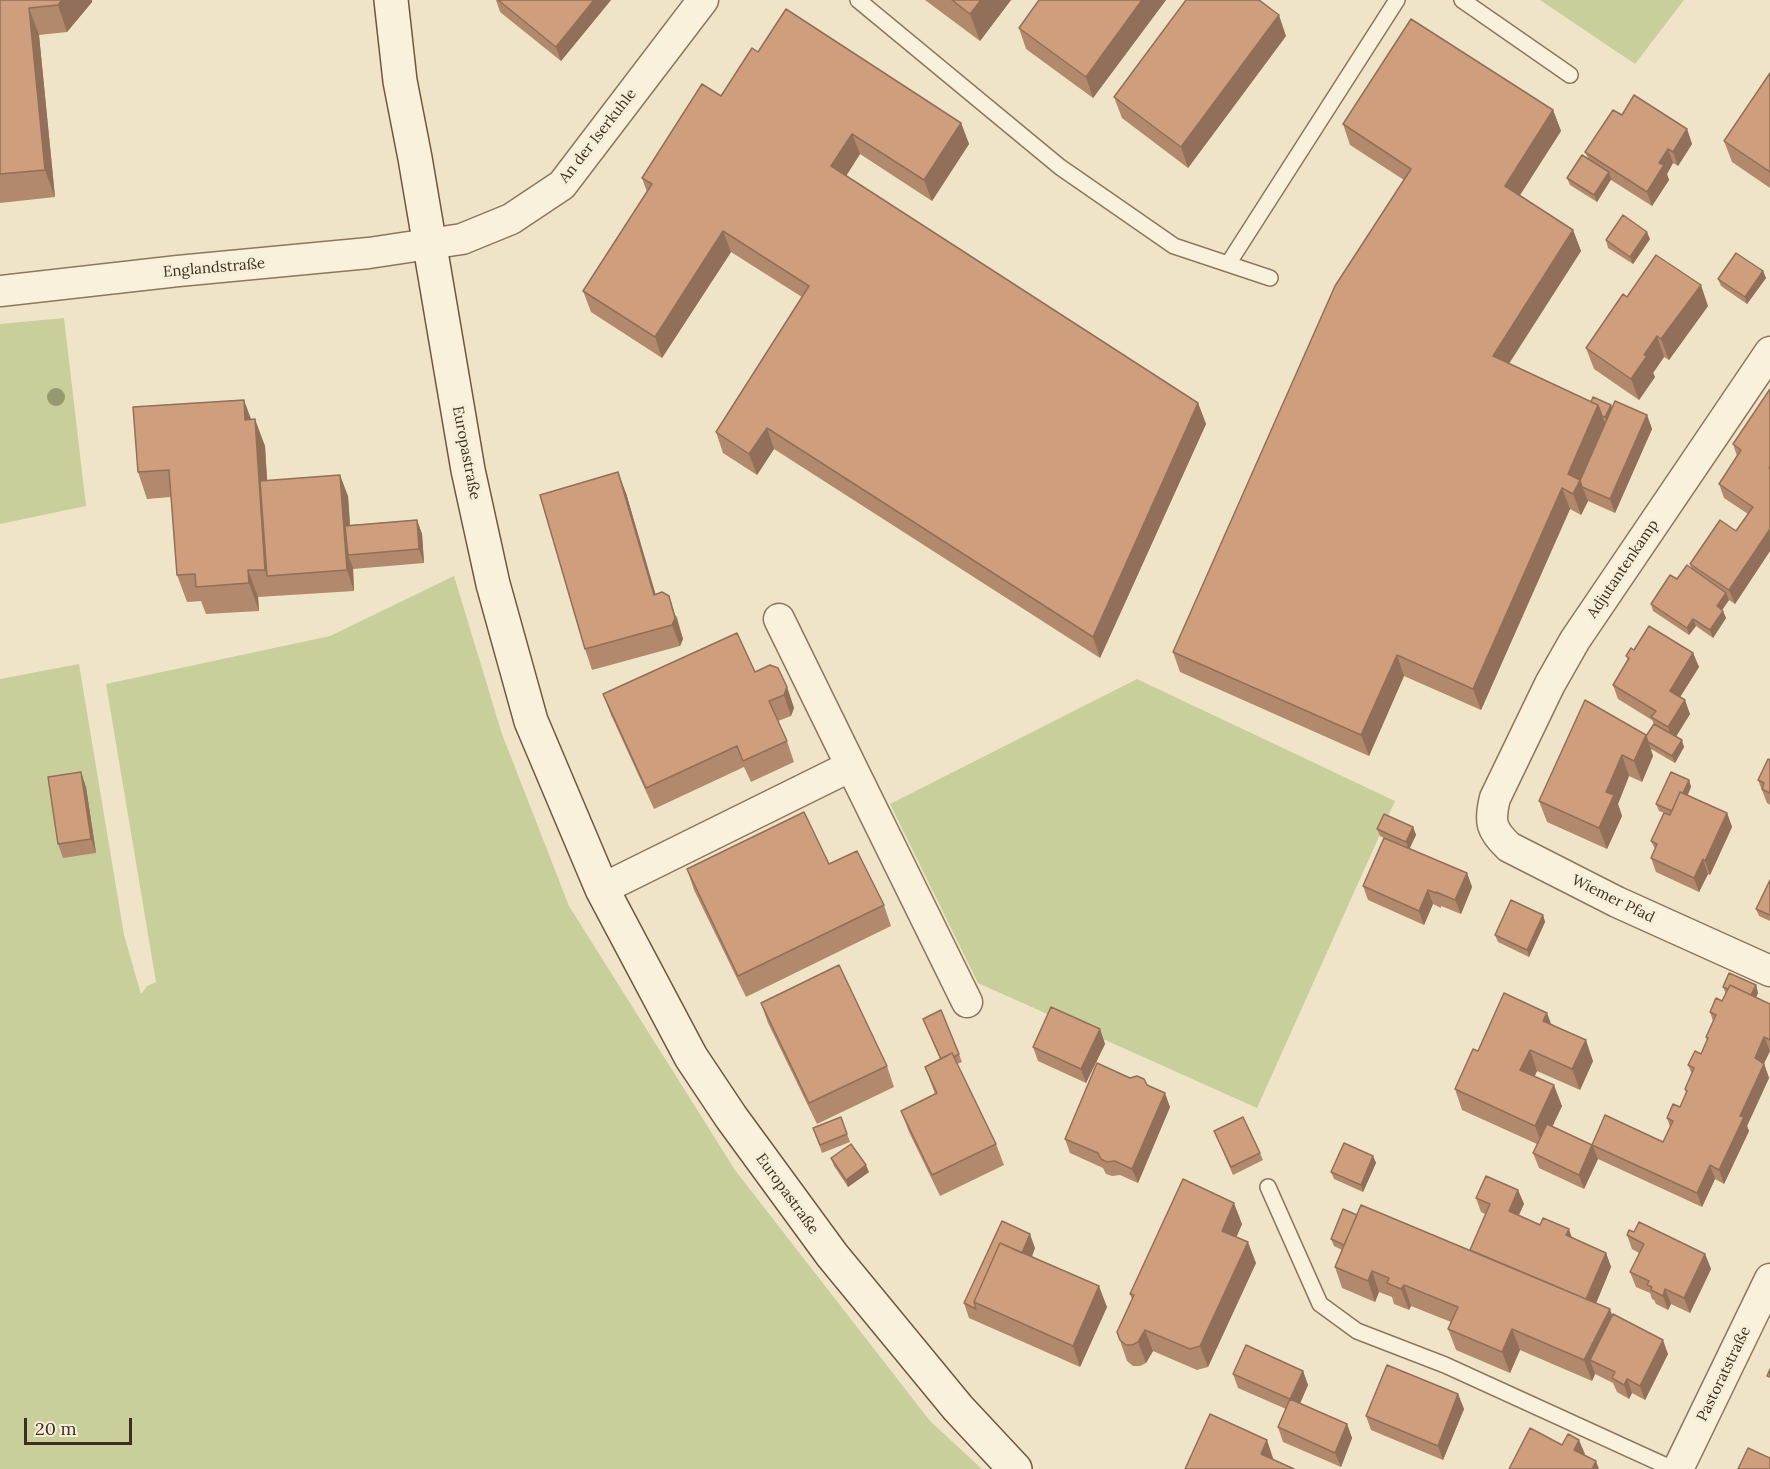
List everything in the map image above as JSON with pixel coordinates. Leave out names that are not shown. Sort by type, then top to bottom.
[{"type":"street","name":"Europastraße","points":[[391,0],[400,81],[468,470],[493,584],[531,722],[602,889],[691,1057],[731,1117],[832,1255],[958,1408],[1015,1469]]},
{"type":"street","name":"An der Iserkuhle","points":[[429,244],[462,239],[511,219],[562,185],[703,0]]},
{"type":"street","name":"Englandstraße","points":[[0,291],[369,253],[429,244]]},
{"type":"street","name":"Adjutantenkamp","points":[[1495,798],[1550,684],[1575,640],[1770,352]]},
{"type":"street","points":[[779,619],[967,1002]]},
{"type":"street","points":[[602,889],[851,766]]},
{"type":"street","name":"Wiemer Pfad","points":[[1495,798],[1491,824],[1497,836],[1509,848],[1617,902],[1770,971]]},
{"type":"street","name":"Pastoratstraße","points":[[1678,1469],[1770,1279]]},
{"type":"lane","points":[[858,0],[1060,167],[1173,246],[1270,278]]},
{"type":"lane","points":[[1228,264],[1397,0]]},
{"type":"lane","points":[[1462,0],[1570,75]]},
{"type":"lane","points":[[1268,1187],[1320,1304],[1357,1331],[1445,1365],[1673,1469]]},
{"type":"green space","points":[[1540,0],[1684,0],[1635,64]]},
{"type":"green space","points":[[64,318],[86,506],[0,524],[0,324]]},
{"type":"green space","points":[[454,576],[502,734],[569,906],[735,1170],[930,1421],[982,1469],[0,1469],[0,679],[79,664],[124,935],[141,994],[147,986],[156,982],[106,684],[330,636]]},
{"type":"green space","points":[[1137,679],[1395,801],[1257,1108],[978,983],[890,804]]},
{"type":"building","points":[[0,0],[62,0],[58,5],[29,8],[45,170],[0,174]]},
{"type":"building","points":[[498,0],[594,0],[556,47]]},
{"type":"building","points":[[952,0],[981,0],[970,14]]},
{"type":"building","points":[[1039,0],[1142,0],[1086,77],[1019,28]]},
{"type":"building","points":[[1186,0],[1259,0],[1279,15],[1181,147],[1114,97]]},
{"type":"building","points":[[786,9],[961,123],[924,180],[852,134],[831,166],[1198,403],[1093,637],[767,428],[749,454],[716,432],[809,286],[723,231],[655,337],[583,291],[652,184],[642,178],[702,84],[721,96],[752,48],[758,52]]},
{"type":"building","points":[[1411,19],[1553,110],[1505,186],[1573,230],[1493,356],[1598,405],[1568,474],[1580,480],[1573,494],[1562,488],[1473,689],[1397,655],[1361,735],[1173,652],[1335,286],[1411,169],[1343,124]]},
{"type":"building","points":[[1770,73],[1770,172],[1724,141]]},
{"type":"building","points":[[1634,95],[1687,129],[1673,152],[1668,149],[1659,163],[1664,165],[1647,192],[1585,152],[1613,110],[1622,115]]},
{"type":"building","points":[[1582,155],[1609,172],[1594,195],[1567,178]]},
{"type":"building","points":[[1623,215],[1647,232],[1630,257],[1606,240]]},
{"type":"building","points":[[1736,253],[1763,271],[1745,297],[1718,279]]},
{"type":"building","points":[[1656,255],[1701,285],[1661,339],[1657,336],[1631,379],[1586,348],[1623,294],[1627,297]]},
{"type":"building","points":[[1770,389],[1770,529],[1729,590],[1690,564],[1720,520],[1736,531],[1753,507],[1719,484],[1741,450],[1733,444]]},
{"type":"building","points":[[1593,397],[1611,405],[1605,417],[1602,416],[1598,405],[1591,402]]},
{"type":"building","points":[[244,400],[245,420],[255,419],[265,570],[248,570],[249,583],[196,587],[195,574],[177,575],[169,470],[138,472],[133,407]]},
{"type":"building","points":[[1615,401],[1647,415],[1610,499],[1582,487],[1580,480]]},
{"type":"building","points":[[618,472],[654,595],[662,592],[669,596],[675,618],[672,625],[585,649],[540,495]]},
{"type":"building","points":[[340,475],[347,570],[267,576],[260,481]]},
{"type":"building","points":[[417,520],[419,549],[348,555],[345,526]]},
{"type":"building","points":[[1687,565],[1726,593],[1717,606],[1723,611],[1710,630],[1693,619],[1687,628],[1651,604],[1670,575],[1677,579]]},
{"type":"building","points":[[1649,626],[1693,653],[1670,691],[1685,700],[1668,727],[1651,717],[1656,711],[1613,685],[1629,658],[1626,656],[1631,648],[1634,650]]},
{"type":"building","points":[[737,633],[755,672],[770,665],[778,668],[787,687],[784,695],[769,701],[787,741],[743,761],[737,746],[646,788],[603,694]]},
{"type":"building","points":[[1585,700],[1646,735],[1634,761],[1622,755],[1606,792],[1614,795],[1599,828],[1539,801]]},
{"type":"building","points":[[1654,724],[1682,740],[1672,756],[1648,742],[1646,736]]},
{"type":"building","points":[[1768,759],[1770,760],[1770,793],[1762,789],[1764,783],[1758,780]]},
{"type":"building","points":[[81,772],[91,839],[58,844],[48,777]]},
{"type":"building","points":[[1671,772],[1689,780],[1683,793],[1680,792],[1672,811],[1656,804]]},
{"type":"building","points":[[1680,792],[1727,813],[1705,861],[1703,859],[1694,878],[1651,858],[1657,844],[1651,841],[1664,813],[1670,815]]},
{"type":"building","points":[[804,812],[829,864],[857,851],[884,905],[738,976],[687,869]]},
{"type":"building","points":[[1384,814],[1413,827],[1406,842],[1377,829]]},
{"type":"building","points":[[1384,838],[1467,873],[1455,900],[1428,890],[1419,911],[1363,886]]},
{"type":"building","points":[[1770,880],[1770,915],[1756,909]]},
{"type":"building","points":[[1511,900],[1543,915],[1527,950],[1495,935]]},
{"type":"building","points":[[839,965],[887,1066],[809,1103],[761,1003]]},
{"type":"building","points":[[1729,973],[1756,985],[1751,995],[1730,985],[1728,989],[1723,987]]},
{"type":"building","points":[[1730,985],[1770,1004],[1770,1040],[1764,1037],[1755,1058],[1764,1064],[1740,1116],[1744,1117],[1719,1170],[1710,1165],[1697,1193],[1592,1145],[1605,1115],[1663,1142],[1673,1121],[1667,1118],[1673,1104],[1680,1107],[1687,1091],[1685,1089],[1694,1068],[1688,1065],[1695,1051],[1701,1054],[1708,1038],[1706,1037],[1716,1015],[1710,1012],[1716,998],[1722,1001]]},
{"type":"building","points":[[1504,993],[1547,1013],[1543,1021],[1586,1040],[1572,1069],[1530,1050],[1520,1070],[1554,1085],[1535,1126],[1455,1089],[1473,1049],[1478,1051]]},
{"type":"building","points":[[1051,1007],[1100,1029],[1081,1069],[1033,1047]]},
{"type":"building","points":[[941,1010],[959,1054],[954,1057],[952,1053],[941,1059],[923,1019]]},
{"type":"building","points":[[952,1053],[996,1144],[932,1175],[901,1111],[937,1093],[925,1067]]},
{"type":"building","points":[[1097,1063],[1130,1078],[1137,1076],[1144,1079],[1147,1085],[1165,1093],[1132,1169],[1115,1161],[1107,1162],[1101,1159],[1098,1153],[1065,1139]]},
{"type":"building","points":[[841,1117],[847,1134],[820,1145],[813,1128]]},
{"type":"building","points":[[1243,1117],[1260,1153],[1231,1167],[1214,1131]]},
{"type":"building","points":[[1547,1124],[1592,1145],[1579,1175],[1533,1153]]},
{"type":"building","points":[[1344,1143],[1373,1156],[1361,1185],[1331,1172]]},
{"type":"building","points":[[851,1144],[866,1165],[846,1180],[831,1158]]},
{"type":"building","points":[[1486,1176],[1518,1190],[1509,1211],[1540,1225],[1543,1218],[1569,1229],[1566,1235],[1606,1253],[1586,1299],[1470,1250],[1490,1204],[1476,1198]]},
{"type":"building","points":[[1183,1179],[1234,1203],[1222,1231],[1248,1242],[1200,1346],[1190,1349],[1145,1330],[1138,1342],[1126,1345],[1120,1340],[1117,1332],[1134,1295],[1130,1294]]},
{"type":"building","points":[[1361,1205],[1610,1309],[1584,1360],[1512,1329],[1502,1352],[1448,1329],[1458,1307],[1404,1285],[1401,1289],[1387,1283],[1389,1278],[1372,1271],[1368,1281],[1335,1267]]},
{"type":"building","points":[[1343,1209],[1357,1215],[1344,1245],[1331,1239]]},
{"type":"building","points":[[1002,1221],[1030,1234],[1022,1253],[1000,1243],[974,1302],[976,1309],[964,1303]]},
{"type":"building","points":[[1639,1222],[1705,1254],[1684,1298],[1665,1289],[1663,1296],[1651,1290],[1652,1287],[1647,1285],[1649,1281],[1630,1272],[1644,1244],[1627,1235],[1629,1230],[1634,1232]]},
{"type":"building","points":[[1000,1243],[1099,1286],[1073,1346],[974,1302]]},
{"type":"building","points":[[1613,1314],[1663,1340],[1640,1386],[1627,1379],[1624,1385],[1612,1378],[1615,1372],[1590,1360]]},
{"type":"building","points":[[1246,1345],[1303,1371],[1290,1399],[1233,1374]]},
{"type":"building","points":[[1387,1365],[1458,1394],[1438,1446],[1366,1416]]},
{"type":"building","points":[[1290,1399],[1347,1424],[1335,1453],[1278,1427]]},
{"type":"building","points":[[1210,1414],[1267,1440],[1261,1454],[1294,1469],[1185,1469]]},
{"type":"building","points":[[1530,1428],[1562,1445],[1568,1434],[1579,1440],[1574,1450],[1596,1461],[1592,1469],[1509,1469]]},
{"type":"building","points":[[1748,1448],[1770,1458],[1770,1469],[1738,1469]]}]
